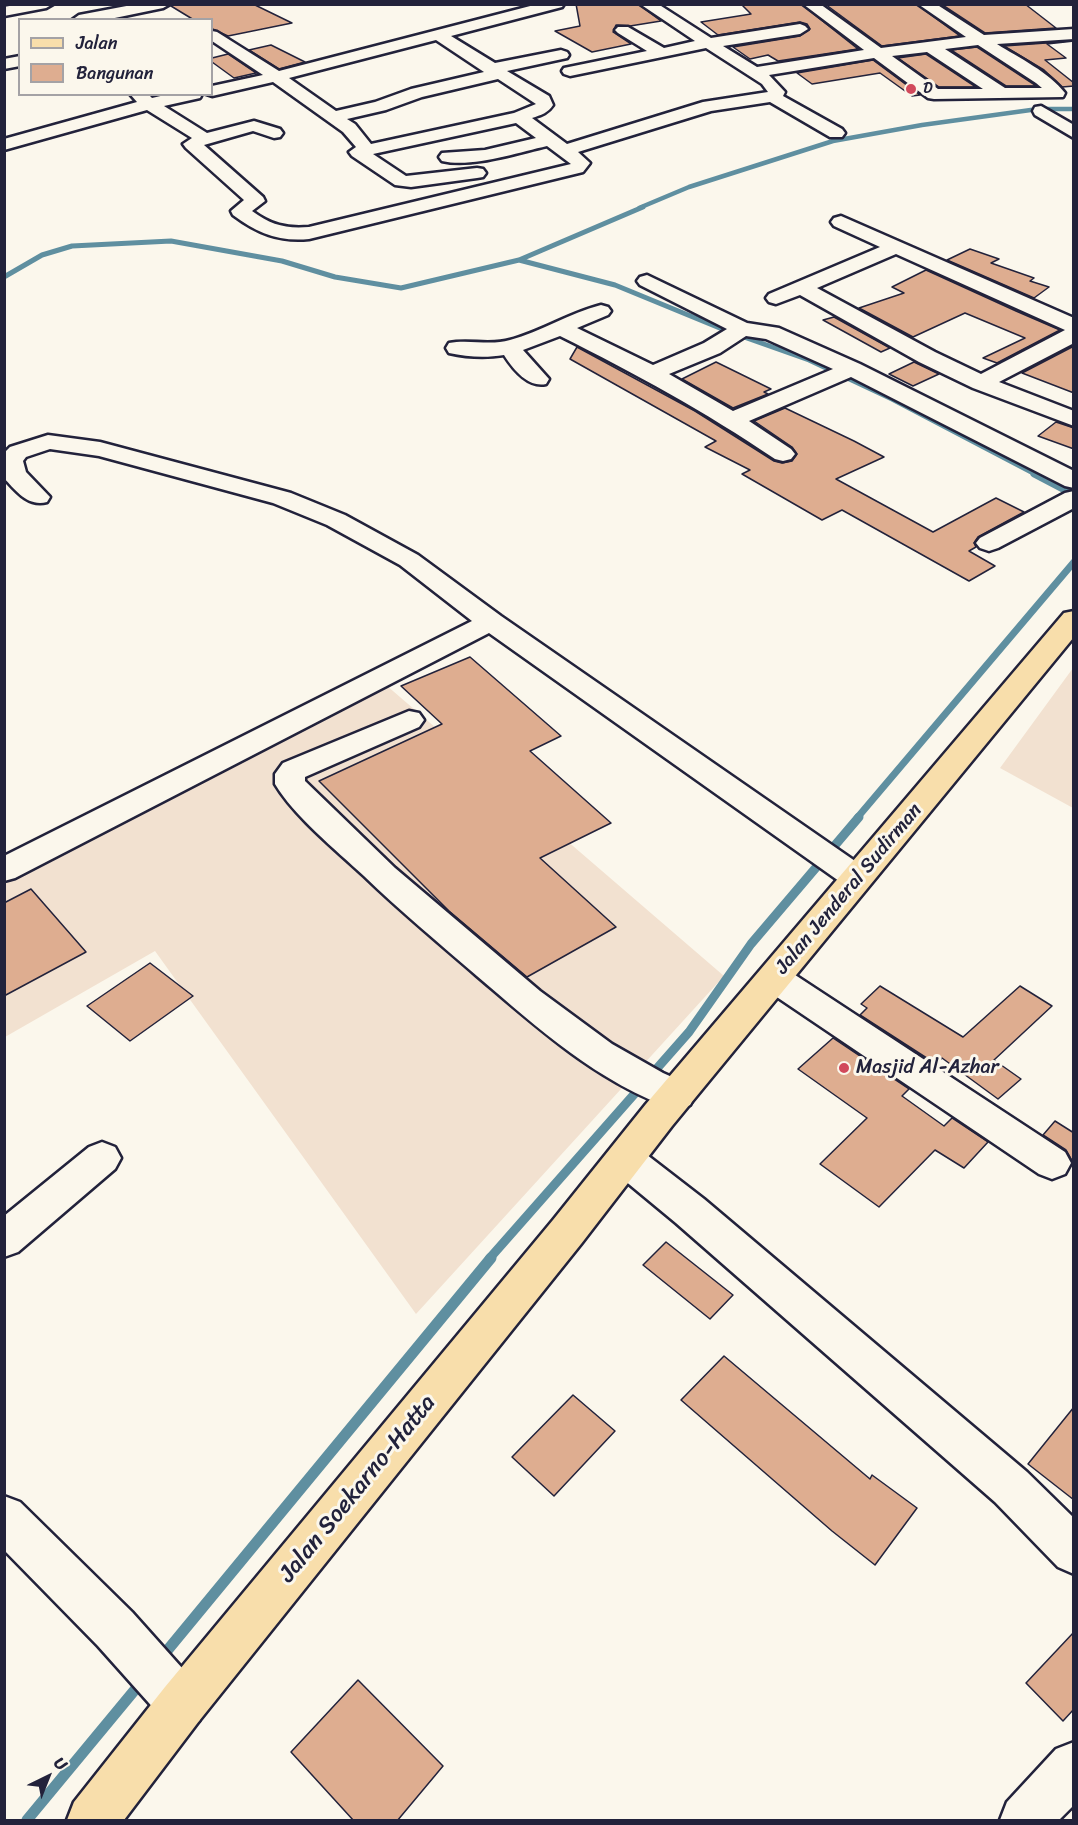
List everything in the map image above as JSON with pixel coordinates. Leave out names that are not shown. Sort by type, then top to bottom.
[{"type":"main road","name":"Jalan Jenderal Sudirman","points":[[625,1158],[666,1090],[774,978],[853,875],[1074,619]]},
{"type":"main road","name":"Jalan Soekarno-Hatta","points":[[92,1821],[175,1696],[625,1158]]},
{"type":"street","points":[[4,12],[46,4]]},
{"type":"street","points":[[85,18],[114,8],[163,4]]},
{"type":"street","points":[[213,91],[275,77],[557,4]]},
{"type":"street","points":[[647,4],[776,87],[777,92],[774,96]]},
{"type":"street","points":[[810,4],[934,94],[1065,93]]},
{"type":"street","points":[[925,4],[1065,93]]},
{"type":"street","points":[[158,5],[176,15]]},
{"type":"street","points":[[952,21],[975,19]]},
{"type":"street","points":[[570,71],[800,29]]},
{"type":"street","points":[[624,30],[662,53]]},
{"type":"street","points":[[754,72],[929,46],[1074,34]]},
{"type":"street","points":[[356,153],[519,117],[541,109],[545,105],[543,100],[438,35]]},
{"type":"street","points":[[213,36],[349,128],[356,153],[402,182],[487,172],[560,146]]},
{"type":"street","points":[[1043,36],[1066,51]]},
{"type":"street","points":[[929,46],[1001,93]]},
{"type":"street","points":[[334,117],[380,106],[494,71],[561,55]]},
{"type":"street","points":[[4,129],[11,143],[144,99],[174,96]]},
{"type":"street","points":[[400,143],[425,157],[466,154],[474,156],[560,146],[616,133],[709,106],[774,96],[836,133]]},
{"type":"street","points":[[144,99],[205,139]]},
{"type":"street","points":[[1041,111],[1074,133]]},
{"type":"street","points":[[274,133],[254,126],[192,144],[256,201],[240,211],[271,231],[283,235],[309,233],[577,168],[581,163],[519,117]]},
{"type":"street","points":[[841,222],[1074,326]]},
{"type":"street","points":[[776,298],[896,247]]},
{"type":"street","points":[[647,281],[735,334]]},
{"type":"street","points":[[801,287],[927,357],[981,383],[1074,418]]},
{"type":"street","points":[[457,348],[481,351],[511,349],[602,310]]},
{"type":"street","points":[[560,328],[652,373],[732,420],[783,454]]},
{"type":"street","points":[[652,373],[735,334],[771,333],[841,373],[1070,494]]},
{"type":"street","points":[[981,383],[1074,334]]},
{"type":"street","points":[[511,349],[538,379]]},
{"type":"street","points":[[896,368],[927,357]]},
{"type":"street","points":[[732,420],[841,373]]},
{"type":"street","points":[[38,497],[15,474],[11,461],[18,452],[48,442],[100,450],[282,498],[336,520],[409,560],[491,622],[853,875]]},
{"type":"street","points":[[989,543],[1070,494]]},
{"type":"street","points":[[4,870],[491,622]]},
{"type":"street","points":[[409,720],[294,770],[290,774],[290,784],[326,823],[444,929],[549,1017],[610,1060],[666,1090]]},
{"type":"street","points":[[774,978],[1052,1162]]},
{"type":"street","points":[[4,1240],[102,1158]]},
{"type":"street","points":[[625,1158],[1011,1487],[1074,1551]]},
{"type":"street","points":[[4,1518],[115,1629],[175,1696]]},
{"type":"street","points":[[1025,1821],[1074,1767]]},
{"type":"shaded area","points":[[1073,668],[1073,808],[1000,768]]},
{"type":"shaded area","points":[[386,685],[724,976],[416,1314],[155,951],[5,1037],[5,879]]},
{"type":"building","points":[[172,4],[253,4],[292,23],[228,36],[213,29],[213,18],[191,18],[171,6]]},
{"type":"building","points":[[576,4],[638,4],[661,21],[630,26],[616,25],[613,32],[631,44],[592,52],[555,31],[580,26]]},
{"type":"building","points":[[741,4],[801,4],[858,49],[778,61],[768,55],[750,59],[733,47],[800,36],[810,29],[807,24],[800,22],[718,35],[701,22],[751,14]]},
{"type":"building","points":[[825,4],[916,4],[960,36],[882,46]]},
{"type":"building","points":[[941,4],[1025,4],[1056,28],[985,33]]},
{"type":"building","points":[[1074,41],[1047,44],[1066,58],[1045,60],[1074,83],[1074,86],[1062,87],[1044,70],[1004,46]]},
{"type":"building","points":[[271,45],[305,62],[279,69],[249,50]]},
{"type":"building","points":[[977,47],[1036,86],[1006,86],[951,50]]},
{"type":"building","points":[[228,54],[256,73],[234,78],[213,63],[213,58]]},
{"type":"building","points":[[926,54],[976,87],[939,87],[898,58]]},
{"type":"building","points":[[873,60],[920,95],[912,96],[880,73],[812,84],[797,73]]},
{"type":"building","points":[[970,249],[999,259],[991,263],[1034,278],[1030,281],[1049,287],[1034,298],[947,260]]},
{"type":"building","points":[[926,270],[1060,330],[997,363],[983,358],[1025,338],[965,313],[913,337],[859,308],[904,293],[892,287]]},
{"type":"building","points":[[834,317],[890,348],[881,352],[823,320]]},
{"type":"building","points":[[1074,346],[1074,393],[1022,373]]},
{"type":"building","points":[[577,347],[695,411],[774,461],[782,463],[792,461],[797,454],[792,447],[754,421],[785,408],[854,441],[884,457],[836,479],[933,532],[996,498],[1024,512],[978,537],[974,543],[976,547],[969,551],[995,566],[969,581],[842,510],[822,520],[742,474],[750,470],[705,447],[716,441],[570,359]]},
{"type":"building","points":[[716,362],[771,389],[764,392],[768,394],[733,408],[682,379]]},
{"type":"building","points":[[914,362],[939,374],[913,386],[889,374]]},
{"type":"building","points":[[1056,422],[1074,428],[1074,449],[1038,436]]},
{"type":"building","points":[[470,657],[561,736],[530,751],[611,823],[540,858],[616,927],[527,977],[449,911],[319,781],[442,724],[401,686]]},
{"type":"building","points":[[31,889],[86,952],[4,996],[4,903]]},
{"type":"building","points":[[150,963],[193,996],[130,1041],[87,1006]]},
{"type":"building","points":[[880,986],[963,1037],[1020,986],[1052,1006],[994,1060],[1021,1079],[998,1099],[942,1058],[936,1064],[860,1015],[867,1008],[861,1004]]},
{"type":"building","points":[[833,1038],[909,1089],[902,1096],[944,1126],[952,1118],[988,1142],[964,1168],[935,1150],[879,1207],[820,1164],[867,1118],[798,1069]]},
{"type":"building","points":[[1055,1121],[1074,1133],[1074,1164],[1066,1150],[1043,1135]]},
{"type":"building","points":[[666,1242],[733,1295],[710,1319],[643,1265]]},
{"type":"building","points":[[724,1356],[870,1479],[872,1475],[917,1508],[875,1565],[832,1531],[681,1400]]},
{"type":"building","points":[[573,1395],[615,1431],[554,1496],[512,1457]]},
{"type":"building","points":[[1074,1407],[1074,1500],[1028,1464]]},
{"type":"building","points":[[1074,1632],[1074,1709],[1063,1721],[1026,1683]]},
{"type":"building","points":[[358,1680],[443,1766],[397,1821],[354,1821],[291,1752]]},
{"type":"waterway","points":[[639,208],[689,187],[833,141],[922,125],[1038,109],[1074,109]]},
{"type":"waterway","points":[[519,260],[643,207]]},
{"type":"waterway","points":[[4,277],[42,255],[72,246],[171,241],[282,261],[335,277],[401,288],[519,260]]},
{"type":"waterway","points":[[519,260],[615,285],[727,331],[809,360],[892,399],[1037,475]]},
{"type":"waterway","points":[[1034,474],[1074,495]]},
{"type":"waterway","points":[[857,818],[1074,562]]},
{"type":"waterway","points":[[489,1259],[689,1032],[751,944],[859,817]]},
{"type":"waterway","points":[[161,1658],[491,1258]]},
{"type":"waterway","points":[[27,1820],[143,1680]]},
{"type":"place","name":"D","points":[[911,89]]},
{"type":"place","name":"Masjid Al-Azhar","points":[[844,1068]]}]
